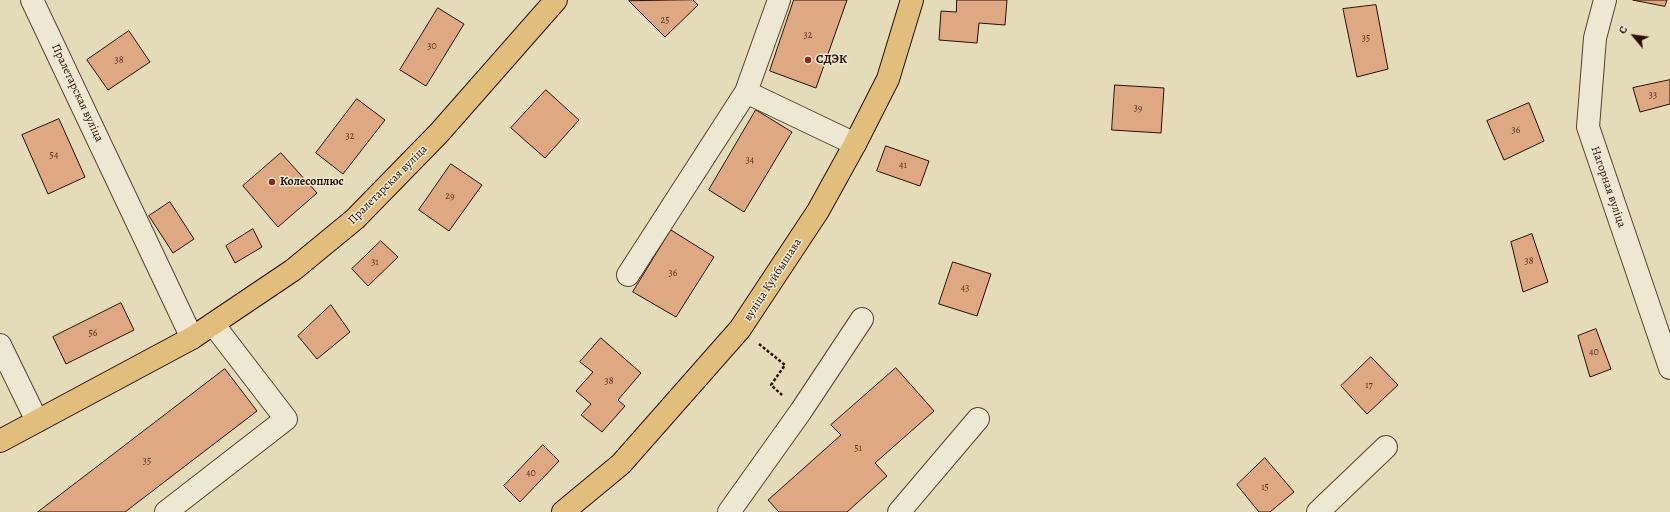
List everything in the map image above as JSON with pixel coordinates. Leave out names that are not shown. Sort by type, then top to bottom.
[{"type":"main road","name":"Пралетарская вуліца","points":[[0,441],[192,338],[293,270],[355,219],[439,133],[556,0]]},
{"type":"main road","name":"вуліца Куйбышава","points":[[563,512],[621,464],[740,329],[818,211],[855,144],[888,78],[912,0]]},
{"type":"street","name":"Пралетарская вуліца","points":[[32,0],[192,338]]},
{"type":"street","points":[[628,275],[746,92],[779,0]]},
{"type":"street","name":"Нагорная вуліца","points":[[1605,0],[1595,38],[1588,127],[1670,368]]},
{"type":"street","points":[[746,92],[855,144]]},
{"type":"street","points":[[729,512],[801,411],[862,319]]},
{"type":"street","points":[[166,512],[286,419],[213,324]]},
{"type":"street","points":[[0,345],[38,421]]},
{"type":"street","points":[[898,512],[978,419]]},
{"type":"street","points":[[1318,512],[1386,447]]},
{"type":"path","points":[[740,329],[785,365],[771,386],[801,411]]},
{"type":"building","points":[[693,0],[698,5],[665,37],[629,1]]},
{"type":"building","points":[[794,0],[847,0],[816,88],[770,71]]},
{"type":"building","points":[[957,0],[1007,0],[1005,25],[979,23],[977,43],[939,40],[941,11],[956,12]]},
{"type":"building","points":[[1633,0],[1667,0],[1665,6]]},
{"type":"building","points":[[1376,5],[1388,69],[1357,77],[1343,9]]},
{"type":"building","points":[[438,8],[464,24],[426,86],[400,70]]},
{"type":"building","points":[[129,31],[150,62],[108,90],[87,60]]},
{"type":"building","points":[[1670,80],[1670,104],[1640,112],[1633,88]]},
{"type":"building","points":[[1115,85],[1164,88],[1161,133],[1112,130]]},
{"type":"building","points":[[546,90],[579,120],[545,158],[511,128]]},
{"type":"building","points":[[357,99],[385,120],[343,174],[316,153]]},
{"type":"building","points":[[1529,103],[1544,141],[1504,160],[1487,121]]},
{"type":"building","points":[[756,110],[792,132],[744,212],[709,190]]},
{"type":"building","points":[[59,119],[85,177],[48,194],[22,135]]},
{"type":"building","points":[[886,146],[929,161],[920,186],[877,171]]},
{"type":"building","points":[[281,153],[317,193],[278,227],[243,186]]},
{"type":"building","points":[[451,164],[482,185],[449,231],[419,210]]},
{"type":"building","points":[[170,202],[194,239],[173,253],[149,216]]},
{"type":"building","points":[[253,229],[262,247],[235,263],[226,246]]},
{"type":"building","points":[[671,230],[714,257],[676,317],[633,292]]},
{"type":"building","points":[[1532,234],[1548,282],[1523,292],[1511,242]]},
{"type":"building","points":[[381,241],[398,257],[368,286],[352,269]]},
{"type":"building","points":[[953,262],[991,274],[977,316],[939,304]]},
{"type":"building","points":[[121,303],[134,330],[66,364],[53,337]]},
{"type":"building","points":[[331,305],[350,332],[317,359],[298,336]]},
{"type":"building","points":[[1596,329],[1611,369],[1590,377],[1578,336]]},
{"type":"building","points":[[601,338],[641,373],[618,400],[625,406],[602,432],[581,415],[591,404],[576,391],[593,372],[580,362]]},
{"type":"building","points":[[1371,357],[1398,385],[1367,414],[1341,386]]},
{"type":"building","points":[[896,368],[934,411],[875,463],[887,476],[847,512],[779,512],[768,500],[841,435],[831,425]]},
{"type":"building","points":[[225,369],[257,411],[125,512],[38,512]]},
{"type":"building","points":[[543,445],[559,461],[520,502],[504,486]]},
{"type":"building","points":[[1265,458],[1294,492],[1270,512],[1259,512],[1237,485]]},
{"type":"place","name":"СДЭК","points":[[808,60]]},
{"type":"place","name":"Колесоплюс","points":[[272,182]]}]
